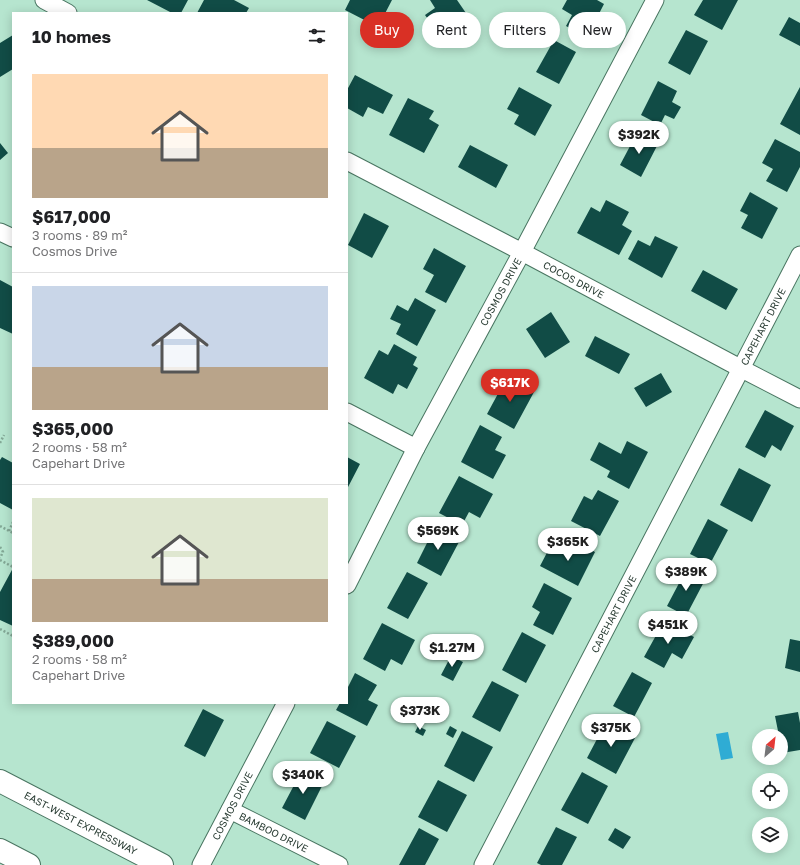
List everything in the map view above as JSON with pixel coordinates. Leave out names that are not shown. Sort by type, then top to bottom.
[{"type":"highway","name":"EAST-WEST EXPRESSWAY","points":[[0,782],[162,865]]},
{"type":"highway","points":[[0,850],[29,865]]},
{"type":"street","points":[[44,0],[66,12]]},
{"type":"street","name":"COSMOS DRIVE","points":[[348,583],[416,448],[522,252],[655,0]]},
{"type":"street","name":"COCOS DRIVE","points":[[348,162],[800,399]]},
{"type":"street","points":[[0,232],[12,238]]},
{"type":"street","name":"CAPEHART DRIVE","points":[[482,865],[800,255]]},
{"type":"street","points":[[348,413],[416,448]]},
{"type":"street","name":"COSMOS DRIVE","points":[[201,865],[285,704]]},
{"type":"street","name":"BAMBOO DRIVE","points":[[230,810],[339,865]]},
{"type":"path","points":[[0,443],[4,435]]},
{"type":"path","points":[[9,531],[12,524]]},
{"type":"path","points":[[0,526],[12,532]]},
{"type":"path","points":[[0,547],[3,552],[0,559],[12,566]]},
{"type":"path","points":[[0,629],[12,635]]},
{"type":"water","points":[[728,732],[733,758],[721,760],[716,734]]},
{"type":"building","points":[[147,0],[188,0],[182,12],[170,12]]},
{"type":"building","points":[[204,0],[234,0],[249,8],[247,12],[198,12]]},
{"type":"building","points":[[350,0],[392,0],[386,12],[360,12],[360,18],[345,10]]},
{"type":"building","points":[[430,0],[457,0],[465,12],[429,12],[435,8]]},
{"type":"building","points":[[567,0],[597,0],[604,4],[600,12],[568,13],[562,9]]},
{"type":"building","points":[[703,0],[738,0],[722,30],[694,15]]},
{"type":"building","points":[[789,17],[800,23],[800,46],[779,35]]},
{"type":"building","points":[[686,30],[708,41],[690,75],[668,63]]},
{"type":"building","points":[[12,36],[12,70],[0,77],[0,43]]},
{"type":"building","points":[[560,43],[576,52],[559,84],[536,72],[550,48],[560,48]]},
{"type":"building","points":[[355,75],[393,95],[383,114],[368,107],[363,117],[348,109],[348,88]]},
{"type":"building","points":[[658,81],[677,91],[672,102],[681,107],[674,119],[665,115],[660,125],[641,115]]},
{"type":"building","points":[[519,87],[552,105],[535,136],[514,124],[519,115],[507,109]]},
{"type":"building","points":[[800,87],[800,135],[780,124]]},
{"type":"building","points":[[408,98],[434,111],[429,119],[439,125],[424,153],[389,135]]},
{"type":"building","points":[[637,133],[658,144],[641,177],[620,165]]},
{"type":"building","points":[[775,139],[800,152],[800,167],[787,192],[766,181],[773,169],[762,163]]},
{"type":"building","points":[[0,143],[8,153],[0,160]]},
{"type":"building","points":[[470,145],[508,165],[496,188],[458,167]]},
{"type":"building","points":[[750,192],[778,208],[762,239],[741,228],[748,215],[740,211]]},
{"type":"building","points":[[606,200],[629,212],[622,225],[632,231],[619,255],[577,233],[591,207],[600,212]]},
{"type":"building","points":[[364,213],[389,226],[372,258],[348,245]]},
{"type":"building","points":[[655,236],[678,247],[662,278],[628,259],[638,240],[650,246]]},
{"type":"building","points":[[434,248],[466,266],[446,303],[425,292],[434,275],[423,269]]},
{"type":"building","points":[[703,270],[738,289],[726,310],[691,291]]},
{"type":"building","points":[[0,280],[12,286],[12,334],[0,328]]},
{"type":"building","points":[[415,298],[436,310],[417,346],[396,334],[401,324],[390,319],[397,305],[408,311]]},
{"type":"building","points":[[551,312],[570,342],[545,358],[526,329]]},
{"type":"building","points":[[595,336],[630,354],[619,374],[585,356]]},
{"type":"building","points":[[394,344],[417,357],[413,365],[418,368],[407,389],[398,384],[393,394],[364,378],[379,350],[388,355]]},
{"type":"building","points":[[661,373],[672,392],[646,407],[634,388]]},
{"type":"building","points":[[507,377],[534,392],[514,429],[487,414]]},
{"type":"building","points":[[765,410],[794,426],[781,451],[772,445],[765,458],[745,447]]},
{"type":"building","points":[[480,425],[502,437],[495,450],[506,455],[493,479],[461,462]]},
{"type":"building","points":[[627,441],[648,452],[629,489],[607,477],[610,471],[590,460],[599,442],[621,454]]},
{"type":"building","points":[[2,457],[12,462],[12,509],[0,503],[0,460]]},
{"type":"building","points":[[348,458],[360,464],[348,487]]},
{"type":"building","points":[[739,468],[771,485],[752,522],[720,505]]},
{"type":"building","points":[[459,476],[493,494],[480,518],[469,512],[462,525],[439,513]]},
{"type":"building","points":[[598,490],[619,501],[600,536],[571,521],[584,496],[592,500]]},
{"type":"building","points":[[708,519],[728,530],[710,564],[690,554]]},
{"type":"building","points":[[435,527],[460,540],[441,576],[417,563]]},
{"type":"building","points":[[574,541],[595,552],[578,586],[540,566],[552,543],[569,552]]},
{"type":"building","points":[[687,568],[706,578],[686,616],[667,606]]},
{"type":"building","points":[[12,570],[12,626],[0,620],[0,592]]},
{"type":"building","points":[[407,572],[428,583],[408,619],[387,608]]},
{"type":"building","points":[[544,583],[572,598],[553,635],[533,625],[540,612],[532,607]]},
{"type":"building","points":[[664,621],[694,637],[682,659],[672,653],[664,668],[644,657]]},
{"type":"building","points":[[382,623],[415,640],[402,665],[391,659],[385,671],[363,659]]},
{"type":"building","points":[[522,632],[546,645],[526,683],[502,670]]},
{"type":"building","points":[[790,639],[800,641],[800,672],[785,668]]},
{"type":"building","points":[[451,656],[463,662],[453,681],[441,675]]},
{"type":"building","points":[[632,672],[652,683],[634,717],[613,706]]},
{"type":"building","points":[[355,673],[377,685],[368,700],[378,705],[367,726],[336,710],[339,704],[348,704],[348,687]]},
{"type":"building","points":[[492,681],[519,695],[500,732],[472,717]]},
{"type":"building","points":[[203,709],[224,720],[205,757],[184,746]]},
{"type":"building","points":[[798,712],[800,723],[800,750],[788,752],[788,729],[778,729],[775,716]]},
{"type":"building","points":[[327,721],[356,736],[339,768],[310,753]]},
{"type":"building","points":[[606,722],[635,738],[616,774],[587,758]]},
{"type":"building","points":[[418,726],[426,730],[423,736],[415,732]]},
{"type":"building","points":[[450,726],[457,730],[453,738],[446,734]]},
{"type":"building","points":[[462,731],[493,747],[474,782],[444,766]]},
{"type":"building","points":[[302,770],[324,782],[305,820],[282,808]]},
{"type":"building","points":[[582,772],[608,786],[588,824],[561,810]]},
{"type":"building","points":[[438,780],[467,795],[447,832],[418,817]]},
{"type":"building","points":[[556,827],[577,837],[562,865],[541,865],[537,863]]},
{"type":"building","points":[[419,828],[439,839],[425,865],[399,865]]},
{"type":"building","points":[[615,828],[631,837],[623,849],[608,840]]}]
